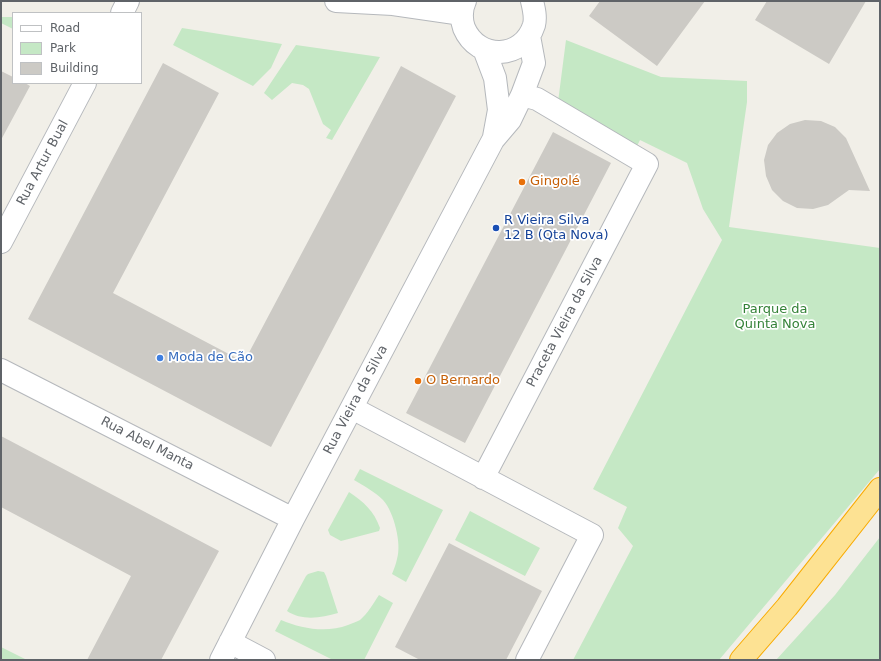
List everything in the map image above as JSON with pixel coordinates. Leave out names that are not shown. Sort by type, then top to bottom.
[{"type":"highway","points":[[741,660],[792,601],[880,489]]},
{"type":"street","points":[[122,12],[128,1]]},
{"type":"street","points":[[337,1],[464,7],[463,25],[467,35],[474,44],[484,49],[496,52],[509,51],[520,46],[549,1]]},
{"type":"street","name":"Rua Vieira da Silva","points":[[225,651],[493,140],[510,120],[522,95],[534,63],[531,30],[535,12],[532,1]]},
{"type":"street","name":"Rua Vieira da Silva","points":[[484,49],[495,78],[499,110],[493,140]]},
{"type":"street","name":"Rua Artur Bual","points":[[1,242],[84,84]]},
{"type":"street","name":"Praceta Vieira da Silva","points":[[483,478],[647,164],[537,99],[522,95]]},
{"type":"street","name":"Rua Abel Manta","points":[[1,370],[293,519]]},
{"type":"street","points":[[352,408],[592,535],[527,660]]},
{"type":"street","points":[[225,651],[264,660]]},
{"type":"green space","points":[[1,17],[12,17],[12,28],[1,23]]},
{"type":"green space","points":[[182,28],[282,44],[271,68],[253,86],[173,45]]},
{"type":"green space","name":"Parque da Quinta Nova","points":[[566,40],[661,77],[747,81],[747,102],[729,227],[880,248],[880,469],[719,660],[573,660],[633,546],[618,528],[627,507],[593,489],[722,240],[703,209],[687,163],[640,140],[637,146],[558,102]]},
{"type":"green space","points":[[296,45],[380,57],[332,140],[326,138],[331,130],[323,124],[309,89],[303,85],[292,83],[272,100],[264,93]]},
{"type":"green space","points":[[360,469],[443,510],[406,582],[392,574],[397,561],[398,537],[391,512],[380,497],[354,480]]},
{"type":"green space","points":[[349,492],[368,507],[378,522],[380,528],[379,531],[341,541],[330,535],[328,530]]},
{"type":"green space","points":[[470,511],[540,548],[525,576],[455,540]]},
{"type":"green space","points":[[880,537],[880,660],[776,660],[835,595]]},
{"type":"green space","points":[[318,571],[324,572],[326,576],[338,613],[312,618],[299,616],[287,611],[306,576]]},
{"type":"green space","points":[[379,595],[393,603],[364,660],[333,660],[275,631],[281,620],[297,626],[314,629],[332,629],[348,625],[359,621]]},
{"type":"green space","points":[[1,647],[27,660],[1,660]]},
{"type":"building","points":[[600,1],[705,1],[657,66],[589,16]]},
{"type":"building","points":[[767,1],[866,1],[829,64],[755,20]]},
{"type":"building","points":[[163,63],[219,93],[113,293],[244,362],[401,66],[456,96],[271,447],[28,319]]},
{"type":"building","points":[[1,71],[12,76],[12,84],[27,84],[30,86],[1,140]]},
{"type":"building","points":[[805,120],[821,121],[835,127],[846,138],[870,191],[849,190],[828,205],[813,209],[797,208],[783,201],[772,190],[766,176],[764,160],[768,145],[777,133],[790,124]]},
{"type":"building","points":[[553,132],[611,163],[465,443],[406,413]]},
{"type":"building","points":[[1,436],[219,551],[161,660],[87,660],[131,576],[1,507]]},
{"type":"building","points":[[449,543],[542,591],[506,660],[420,660],[395,647]]},
{"type":"place","name":"Gingolé","points":[[522,182]]},
{"type":"place","name":"R Vieira Silva 12 B (Qta Nova)","points":[[496,228]]},
{"type":"place","name":"Moda de Cão","points":[[160,358]]},
{"type":"place","name":"O Bernardo","points":[[418,381]]}]
